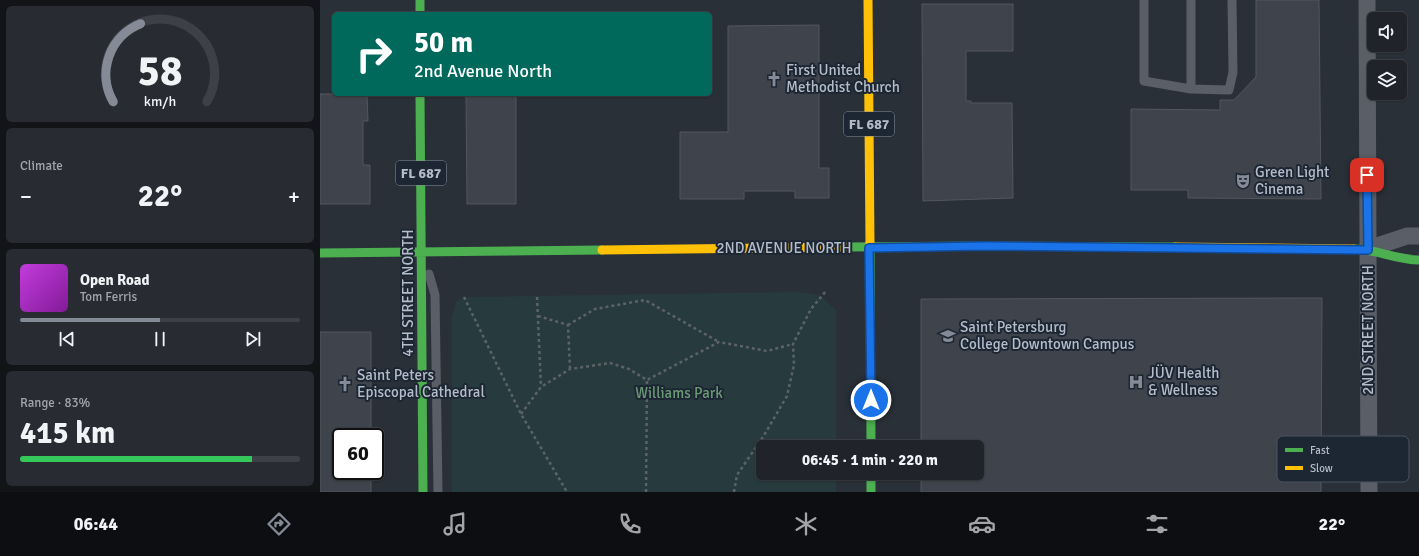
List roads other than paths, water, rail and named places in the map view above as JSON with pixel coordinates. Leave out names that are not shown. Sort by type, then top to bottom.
[{"type":"street","points":[[420,0],[420,12]]},
{"type":"street","name":"FL 687","points":[[868,0],[871,440]]},
{"type":"street","name":"2ND STREET NORTH","points":[[1367,0],[1369,436]]},
{"type":"street","name":"4TH STREET NORTH","points":[[420,96],[423,492]]},
{"type":"street","name":"2ND AVENUE NORTH","points":[[1368,250],[1407,236],[1419,236]]},
{"type":"street","name":"2ND AVENUE NORTH","points":[[320,253],[983,246],[1368,250],[1407,260],[1419,260]]},
{"type":"street","points":[[871,480],[871,492]]},
{"type":"street","name":"2ND STREET NORTH","points":[[1369,482],[1369,492]]},
{"type":"lane","points":[[1144,0],[1144,81],[1191,88],[1229,90],[1233,72],[1232,0]]},
{"type":"lane","points":[[1191,0],[1191,88]]},
{"type":"lane","points":[[422,251],[435,295],[438,492]]},
{"type":"place","name":"First United Methodist Church","points":[[774,79]]},
{"type":"place","name":"Green Light Cinema","points":[[1243,181]]},
{"type":"place","name":"Saint Petersburg College Downtown Campus","points":[[948,336]]},
{"type":"place","name":"JÜV Health & Wellness","points":[[1136,382]]},
{"type":"place","name":"Saint Peters Episcopal Cathedral","points":[[345,384]]},
{"type":"park label","name":"Williams Park","points":[[679,393]]}]
